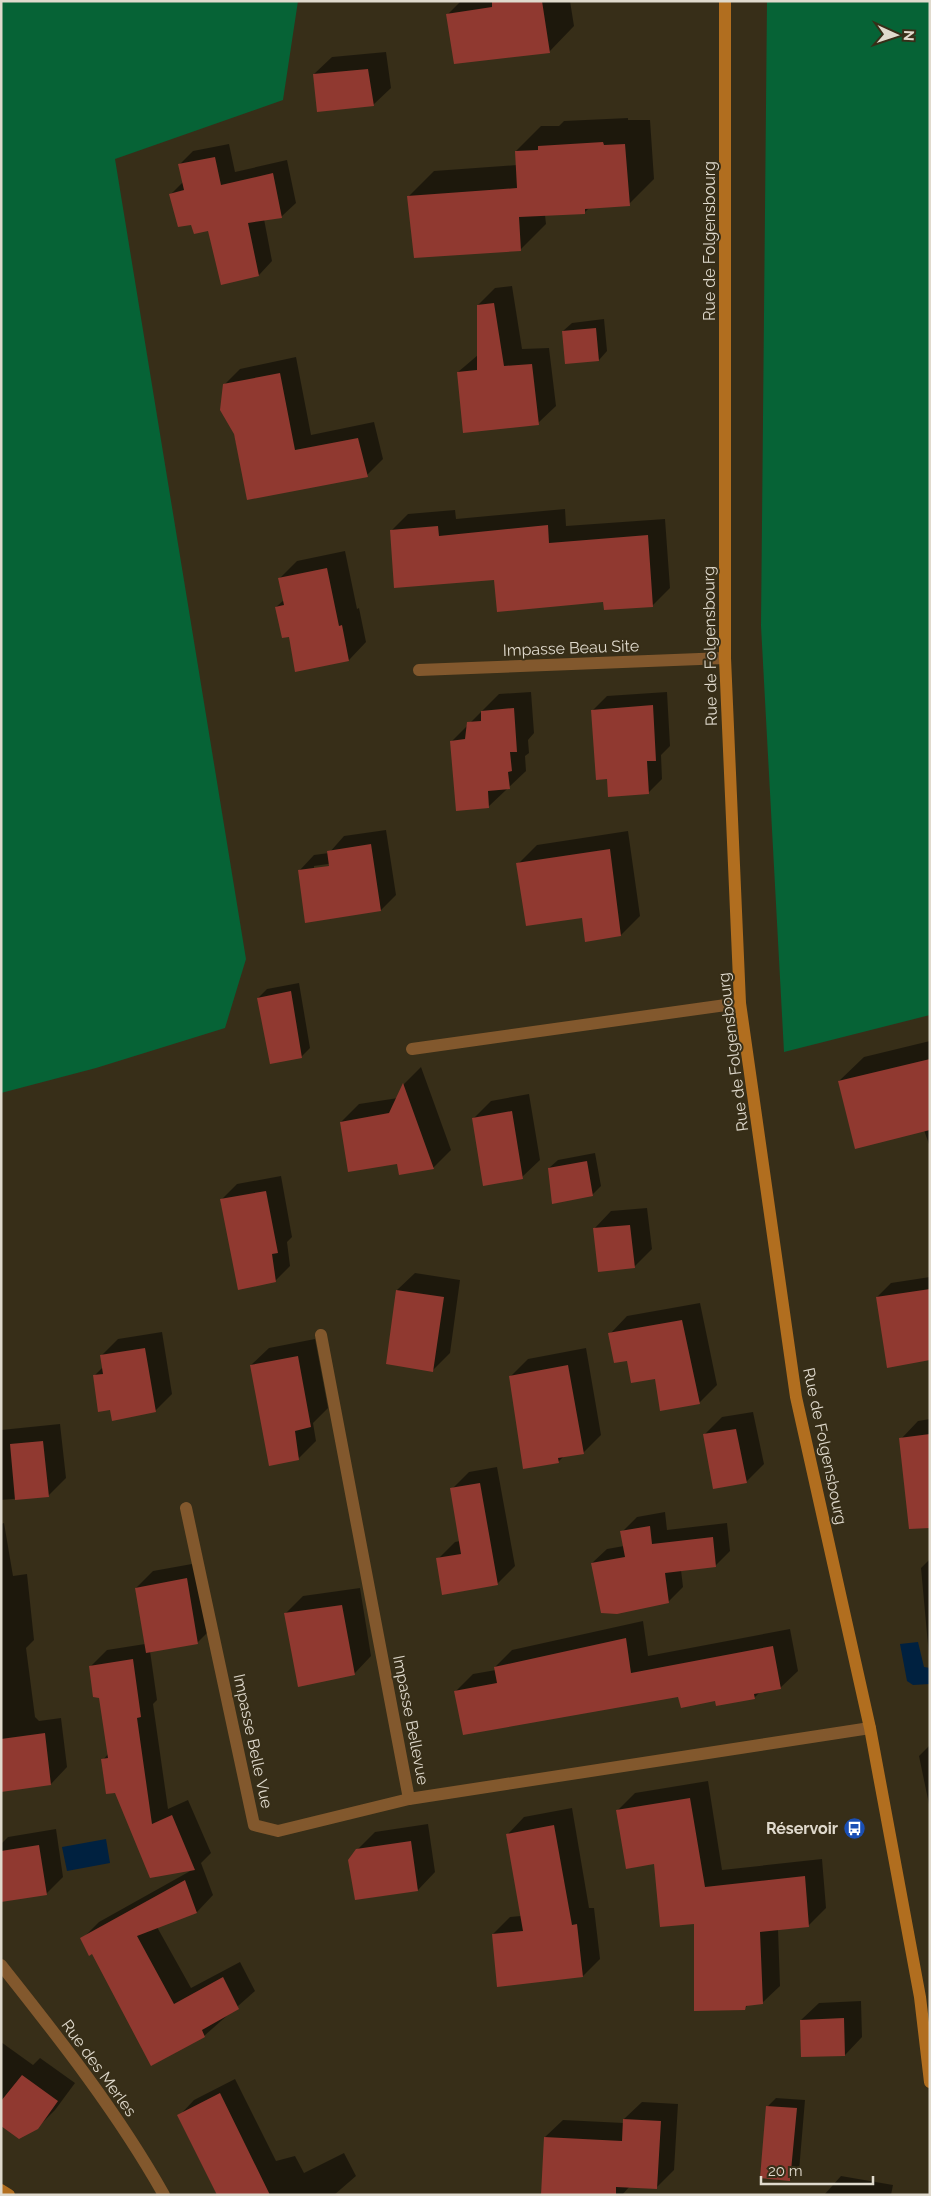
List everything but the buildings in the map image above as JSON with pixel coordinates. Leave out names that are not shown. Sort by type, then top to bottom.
[{"type":"main road","name":"Rue de Folgensbourg","points":[[725,1],[725,658],[740,1003],[796,1397],[870,1728],[920,1997],[930,2082]]},
{"type":"main road","points":[[1,2190],[9,2195]]},
{"type":"street","name":"Impasse Beau Site","points":[[419,670],[725,658]]},
{"type":"street","points":[[412,1049],[740,1003]]},
{"type":"street","name":"Impasse Bellevue","points":[[321,1335],[409,1799],[870,1728]]},
{"type":"street","name":"Impasse Belle Vue","points":[[186,1508],[254,1825],[278,1831],[409,1799]]},
{"type":"street","name":"Rue des Merles","points":[[1,1965],[66,2048],[144,2158],[164,2195]]},
{"type":"green space","points":[[1,1],[298,1],[283,100],[115,159],[246,959],[225,1028],[96,1068],[1,1093]]},
{"type":"green space","points":[[767,1],[930,1],[930,1015],[784,1052],[761,626]]},
{"type":"water","points":[[918,1642],[924,1667],[930,1668],[930,1684],[913,1685],[907,1681],[900,1644]]},
{"type":"water","points":[[106,1839],[110,1863],[67,1871],[62,1847]]},
{"type":"place","name":"Réservoir","points":[[854,1828]]}]
